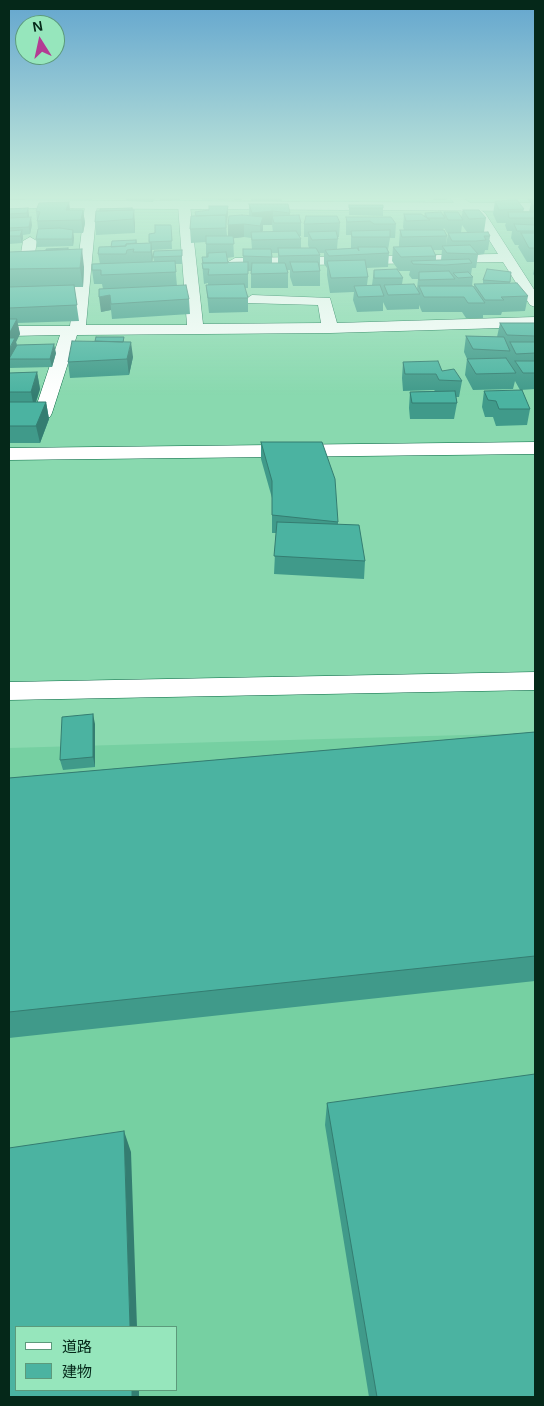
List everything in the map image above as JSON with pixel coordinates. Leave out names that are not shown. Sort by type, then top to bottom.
[{"type":"street","points":[[43,414],[74,331],[89,275],[85,264]]},
{"type":"street","points":[[189,264],[195,328]]},
{"type":"street","points":[[510,264],[535,302]]},
{"type":"street","points":[[516,273],[535,273]]},
{"type":"street","points":[[252,300],[325,300],[330,328]]},
{"type":"street","points":[[9,331],[330,328],[535,322]]},
{"type":"street","points":[[9,454],[535,448]]},
{"type":"street","points":[[9,691],[535,681]]},
{"type":"shaded area","points":[[535,733],[535,1397],[9,1397],[9,748]]},
{"type":"building","points":[[9,264],[80,264],[80,268],[9,269]]},
{"type":"building","points":[[92,264],[175,264],[176,272],[101,275],[101,270],[92,270]]},
{"type":"building","points":[[202,264],[248,264],[248,274],[208,275],[209,269],[203,269]]},
{"type":"building","points":[[252,264],[285,264],[288,273],[251,274]]},
{"type":"building","points":[[290,264],[318,264],[320,271],[293,272]]},
{"type":"building","points":[[328,264],[366,264],[368,277],[331,278]]},
{"type":"building","points":[[413,264],[464,264],[445,265]]},
{"type":"building","points":[[397,269],[403,278],[374,278],[374,270]]},
{"type":"building","points":[[487,269],[511,272],[510,282],[483,280]]},
{"type":"building","points":[[449,271],[455,279],[419,280],[419,272]]},
{"type":"building","points":[[468,272],[473,277],[458,278],[453,273]]},
{"type":"building","points":[[517,283],[528,296],[501,297],[504,300],[485,300],[474,284]]},
{"type":"building","points":[[244,284],[248,298],[208,298],[206,285]]},
{"type":"building","points":[[414,284],[420,294],[388,295],[384,285]]},
{"type":"building","points":[[74,285],[77,305],[9,308],[9,287]]},
{"type":"building","points":[[186,285],[189,299],[111,304],[110,295],[99,297],[99,289]]},
{"type":"building","points":[[380,285],[384,296],[358,297],[354,286]]},
{"type":"building","points":[[419,286],[473,286],[485,303],[468,303],[464,297],[424,297]]},
{"type":"building","points":[[9,319],[17,319],[9,334]]},
{"type":"building","points":[[500,323],[535,323],[535,336],[507,335]]},
{"type":"building","points":[[466,336],[504,337],[510,351],[473,349]]},
{"type":"building","points":[[96,337],[124,337],[123,342],[95,341]]},
{"type":"building","points":[[9,338],[15,338],[9,349]]},
{"type":"building","points":[[72,341],[131,342],[127,359],[68,362]]},
{"type":"building","points":[[510,342],[535,342],[535,353],[516,354]]},
{"type":"building","points":[[54,344],[50,359],[9,359],[17,345]]},
{"type":"building","points":[[506,358],[516,373],[476,374],[467,359]]},
{"type":"building","points":[[438,361],[442,371],[454,369],[462,381],[439,380],[436,374],[405,374],[403,362]]},
{"type":"building","points":[[515,361],[535,361],[535,373],[523,373]]},
{"type":"building","points":[[37,372],[31,392],[9,392],[9,373]]},
{"type":"building","points":[[522,390],[530,409],[499,409],[496,401],[488,400],[484,391]]},
{"type":"building","points":[[455,391],[457,403],[412,403],[410,392]]},
{"type":"building","points":[[9,402],[46,402],[36,426],[9,426]]},
{"type":"building","points":[[261,442],[322,442],[335,479],[338,522],[272,515],[272,481]]},
{"type":"building","points":[[277,522],[359,525],[365,561],[274,556]]},
{"type":"building","points":[[93,714],[93,757],[60,760],[62,717]]},
{"type":"building","points":[[535,732],[535,956],[9,1012],[9,778]]},
{"type":"building","points":[[535,1074],[535,1397],[377,1397],[327,1103]]},
{"type":"building","points":[[124,1131],[130,1326],[15,1326],[15,1391],[132,1391],[132,1397],[9,1397],[9,1148]]}]
